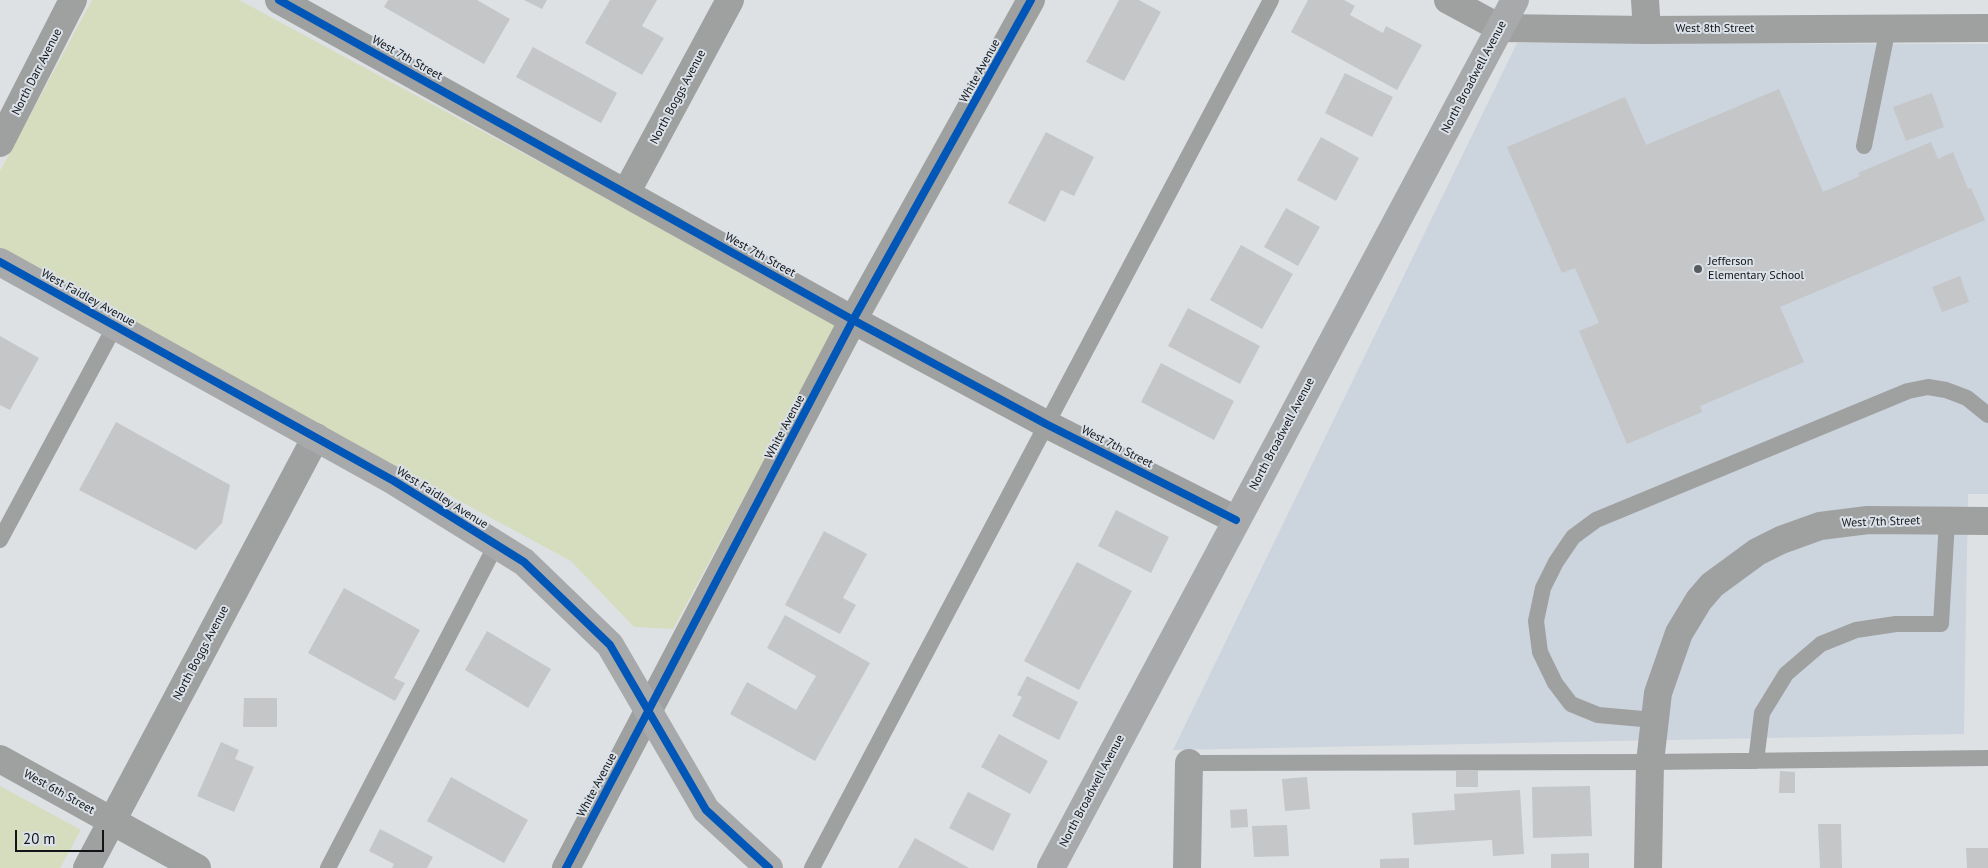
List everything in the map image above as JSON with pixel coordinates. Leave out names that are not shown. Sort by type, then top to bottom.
[{"type":"street","name":"North Darr Avenue","points":[[0,143],[73,0]]},
{"type":"street","name":"West 7th Street","points":[[279,0],[853,320],[1046,424],[1236,520]]},
{"type":"street","name":"North Boggs Avenue","points":[[626,193],[730,0]]},
{"type":"street","name":"White Avenue","points":[[566,868],[853,320],[1031,0]]},
{"type":"street","name":"West 8th Street","points":[[1448,0],[1500,28],[1647,30],[1988,28]]},
{"type":"street","name":"North Broadwell Avenue","points":[[1051,868],[1515,0]]},
{"type":"street","points":[[1645,0],[1647,30]]},
{"type":"street","name":"West Faidley Avenue","points":[[0,262],[394,481],[524,562],[610,645],[706,810],[769,868]]},
{"type":"street","name":"North Boggs Avenue","points":[[87,868],[316,437]]},
{"type":"street","name":"West 7th Street","points":[[1648,868],[1650,762],[1658,694],[1664,672],[1680,632],[1699,600],[1725,574],[1757,552],[1781,540],[1820,526],[1868,520],[1988,521]]},
{"type":"street","name":"West 6th Street","points":[[0,759],[197,868]]},
{"type":"street","points":[[1187,868],[1189,763]]},
{"type":"lane","points":[[812,868],[1271,0]]},
{"type":"lane","points":[[1864,146],[1888,28]]},
{"type":"lane","points":[[0,540],[116,326]]},
{"type":"lane","points":[[1654,720],[1598,715],[1571,704],[1555,683],[1540,652],[1536,621],[1543,588],[1556,562],[1574,537],[1596,520],[1908,391],[1928,387],[1946,390],[1967,398],[1988,415]]},
{"type":"lane","points":[[1756,760],[1762,713],[1786,674],[1821,644],[1856,630],[1896,624],[1941,624],[1946,521]]},
{"type":"lane","points":[[328,868],[496,545]]},
{"type":"lane","points":[[1189,763],[1650,762],[1988,758]]},
{"type":"shaded area","name":"Jefferson Elementary School","points":[[1517,43],[1988,44],[1988,494],[1968,494],[1964,734],[1173,750]]},
{"type":"green space","points":[[92,0],[239,0],[838,323],[673,629],[634,627],[571,561],[0,253],[0,171]]},
{"type":"green space","points":[[0,786],[81,830],[60,868],[0,868]]},
{"type":"building","points":[[388,0],[477,0],[510,19],[484,64],[384,7]]},
{"type":"building","points":[[524,0],[547,0],[542,9]]},
{"type":"building","points":[[610,0],[657,0],[642,26],[664,38],[642,75],[585,43]]},
{"type":"building","points":[[1119,0],[1139,0],[1161,12],[1124,81],[1086,62]]},
{"type":"building","points":[[1308,0],[1344,0],[1355,6],[1350,15],[1383,33],[1386,26],[1422,45],[1397,90],[1291,32]]},
{"type":"building","points":[[533,47],[617,93],[601,123],[516,77]]},
{"type":"building","points":[[1345,73],[1393,97],[1372,137],[1325,113]]},
{"type":"building","points":[[1779,89],[1823,192],[1860,176],[1858,173],[1931,142],[1938,159],[1953,152],[1968,189],[1971,188],[1985,220],[1780,307],[1804,362],[1700,406],[1702,412],[1627,444],[1579,331],[1599,323],[1575,268],[1562,273],[1507,147],[1625,97],[1646,145]]},
{"type":"building","points":[[1932,93],[1944,127],[1906,141],[1893,107]]},
{"type":"building","points":[[1046,132],[1094,157],[1074,196],[1061,190],[1045,222],[1008,203]]},
{"type":"building","points":[[1321,137],[1359,158],[1336,201],[1297,180]]},
{"type":"building","points":[[1286,208],[1320,227],[1298,266],[1264,247]]},
{"type":"building","points":[[1241,245],[1293,274],[1262,329],[1210,300]]},
{"type":"building","points":[[1960,276],[1969,302],[1942,312],[1932,287]]},
{"type":"building","points":[[1188,308],[1260,346],[1240,384],[1168,346]]},
{"type":"building","points":[[0,336],[39,358],[10,410],[0,405]]},
{"type":"building","points":[[1161,363],[1234,401],[1214,440],[1141,402]]},
{"type":"building","points":[[116,422],[230,485],[222,523],[196,550],[79,490]]},
{"type":"building","points":[[1116,510],[1169,537],[1151,573],[1098,546]]},
{"type":"building","points":[[824,531],[867,554],[843,598],[856,605],[840,634],[785,605]]},
{"type":"building","points":[[1077,562],[1132,591],[1079,690],[1024,661]]},
{"type":"building","points":[[344,588],[420,630],[394,678],[405,683],[395,701],[308,653]]},
{"type":"building","points":[[785,615],[870,663],[815,761],[730,714],[747,682],[796,710],[816,676],[767,648]]},
{"type":"building","points":[[487,631],[551,669],[528,708],[465,670]]},
{"type":"building","points":[[1027,676],[1078,702],[1059,740],[1012,716],[1022,697],[1017,695]]},
{"type":"building","points":[[244,698],[277,698],[277,727],[243,727]]},
{"type":"building","points":[[999,734],[1048,761],[1030,794],[981,767]]},
{"type":"building","points":[[221,742],[239,750],[235,759],[254,767],[234,812],[197,796]]},
{"type":"building","points":[[1456,771],[1478,771],[1478,787],[1456,787]]},
{"type":"building","points":[[1780,771],[1795,772],[1795,793],[1779,793]]},
{"type":"building","points":[[451,777],[528,820],[504,863],[427,821]]},
{"type":"building","points":[[1307,777],[1310,809],[1285,811],[1282,779]]},
{"type":"building","points":[[1590,786],[1592,836],[1533,838],[1532,787]]},
{"type":"building","points":[[1520,790],[1524,854],[1493,856],[1492,840],[1414,845],[1412,813],[1455,810],[1454,794]]},
{"type":"building","points":[[968,792],[1011,814],[993,851],[949,828]]},
{"type":"building","points":[[1247,809],[1248,827],[1231,828],[1230,810]]},
{"type":"building","points":[[1818,824],[1841,824],[1842,868],[1820,868]]},
{"type":"building","points":[[1287,825],[1289,856],[1254,857],[1252,826]]},
{"type":"building","points":[[380,829],[433,857],[427,868],[392,868],[394,864],[369,851]]},
{"type":"building","points":[[915,838],[969,868],[898,868]]},
{"type":"building","points":[[1966,848],[1988,848],[1988,868],[1967,868]]},
{"type":"building","points":[[1589,853],[1589,868],[1551,868],[1551,854]]},
{"type":"building","points":[[1409,858],[1409,868],[1380,868],[1380,859]]},
{"type":"cycle path","points":[[279,0],[853,320],[1046,424],[1236,520]]},
{"type":"cycle path","points":[[566,868],[853,320],[1031,0]]},
{"type":"cycle path","points":[[0,262],[394,481],[524,562],[610,645],[706,810],[769,868]]},
{"type":"place","name":"Jefferson Elementary School","points":[[1698,269]]}]
